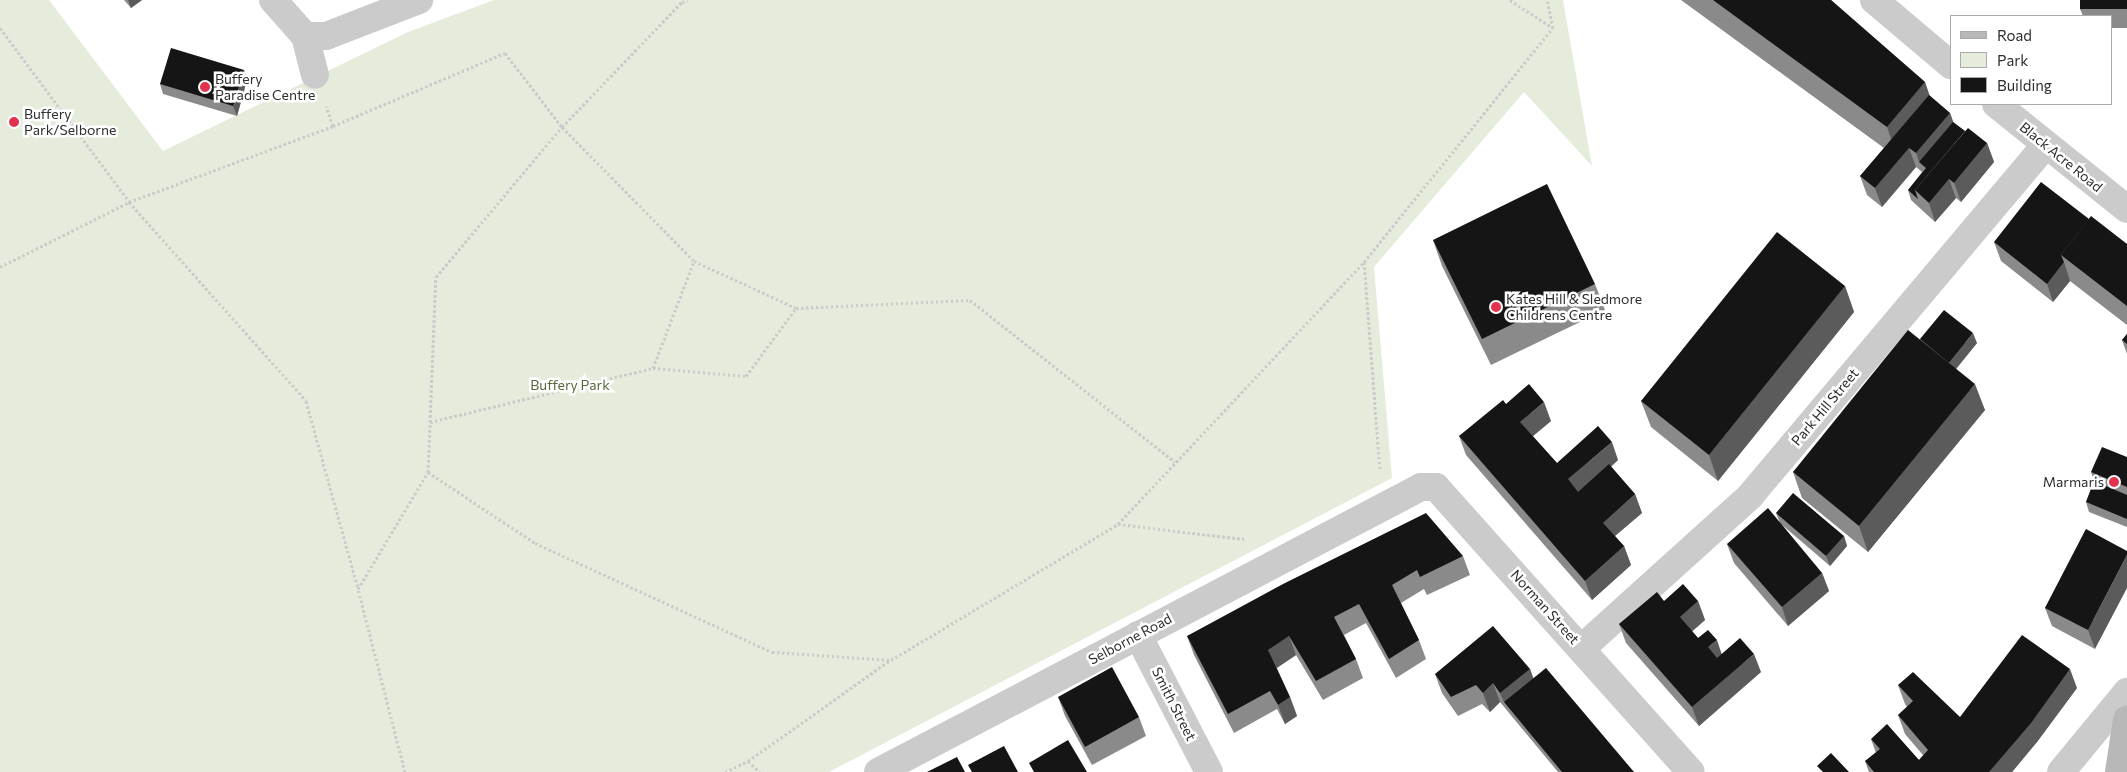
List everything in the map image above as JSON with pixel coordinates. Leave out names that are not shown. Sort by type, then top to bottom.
[{"type":"main road","points":[[2119,772],[2127,720]]},
{"type":"street","points":[[273,0],[305,36],[315,75]]},
{"type":"street","points":[[305,36],[326,36],[419,0]]},
{"type":"street","points":[[1874,0],[1950,64]]},
{"type":"street","name":"Black Acre Road","points":[[1997,105],[2127,209]]},
{"type":"street","name":"Park Hill Street","points":[[1582,648],[1750,496],[2046,146]]},
{"type":"street","name":"Norman Street","points":[[1383,506],[1420,487],[1436,487],[1691,772]]},
{"type":"street","name":"Selborne Road","points":[[878,772],[1383,506]]},
{"type":"street","name":"Smith Street","points":[[1138,635],[1209,772]]},
{"type":"street","points":[[2061,772],[2127,692]]},
{"type":"path","points":[[358,589],[428,472],[436,277],[562,127],[682,2],[688,0]]},
{"type":"path","points":[[1510,0],[1553,28]]},
{"type":"path","points":[[1546,0],[1553,28]]},
{"type":"path","points":[[0,28],[130,202],[306,400],[358,589],[405,772]]},
{"type":"path","points":[[725,772],[748,761],[891,660],[1118,524],[1364,262],[1553,28]]},
{"type":"path","points":[[0,267],[130,202],[333,126],[505,53],[562,127],[694,261],[796,308],[970,300],[1175,462]]},
{"type":"path","points":[[315,75],[333,126]]},
{"type":"path","points":[[652,368],[694,261]]},
{"type":"path","points":[[1364,262],[1383,506]]},
{"type":"path","points":[[430,422],[652,368],[746,376],[796,308]]},
{"type":"path","points":[[428,472],[535,543],[772,652],[891,660]]},
{"type":"path","points":[[1118,524],[1304,547]]},
{"type":"path","points":[[748,761],[760,772]]},
{"type":"green space","name":"Buffery Park","points":[[0,0],[49,0],[163,151],[408,32],[494,0],[1563,0],[1592,166],[1524,92],[1374,267],[1392,478],[829,772],[0,772]]},
{"type":"building","points":[[1713,0],[1831,0],[1925,82],[1887,127]]},
{"type":"building","points":[[2080,0],[2127,0],[2127,9],[2080,9]]},
{"type":"building","name":"Buffery Paradise Centre","points":[[171,48],[244,70],[233,106],[160,84]]},
{"type":"building","points":[[1929,95],[1950,113],[1916,153],[1909,148],[1875,188],[1860,176]]},
{"type":"building","points":[[1953,122],[1965,131],[1915,190],[1918,199],[1908,190],[1926,168],[1919,162]]},
{"type":"building","points":[[1968,128],[1987,143],[1954,183],[1949,179],[1929,203],[1915,190]]},
{"type":"building","points":[[2041,182],[2089,219],[2061,255],[2064,262],[2047,284],[1994,242]]},
{"type":"building","points":[[1547,184],[1595,284],[1482,339],[1433,240]]},
{"type":"building","points":[[2091,216],[2127,244],[2127,306],[2061,255]]},
{"type":"building","points":[[1777,232],[1845,286],[1709,455],[1641,401]]},
{"type":"building","points":[[1944,310],[1973,333],[1949,363],[1920,339]]},
{"type":"building","points":[[1908,330],[1975,384],[1859,526],[1793,472]]},
{"type":"building","points":[[2127,334],[2127,344],[2122,340]]},
{"type":"building","points":[[1529,384],[1544,402],[1520,422],[1557,463],[1598,426],[1612,442],[1568,479],[1578,492],[1609,464],[1635,494],[1603,523],[1624,546],[1585,581],[1459,436],[1503,400],[1506,404]]},
{"type":"building","points":[[2102,447],[2127,457],[2127,487],[2091,472]]},
{"type":"building","points":[[2094,481],[2127,495],[2127,519],[2086,502]]},
{"type":"building","points":[[1793,493],[1844,536],[1826,556],[1776,513]]},
{"type":"building","points":[[1768,508],[1822,573],[1782,607],[1727,544]]},
{"type":"building","points":[[1426,513],[1463,556],[1420,577],[1417,570],[1392,585],[1419,640],[1389,659],[1359,604],[1334,617],[1356,659],[1316,681],[1289,636],[1268,650],[1290,697],[1278,705],[1270,691],[1228,714],[1187,636],[1285,583]]},
{"type":"building","points":[[2086,529],[2127,551],[2127,555],[2088,630],[2045,608]]},
{"type":"building","points":[[1683,584],[1698,601],[1680,617],[1698,638],[1708,630],[1717,640],[1708,647],[1717,658],[1740,638],[1754,654],[1692,707],[1619,624],[1657,592],[1664,601]]},
{"type":"building","points":[[1493,626],[1530,669],[1500,693],[1493,683],[1483,693],[1476,685],[1451,697],[1435,674]]},
{"type":"building","points":[[2022,635],[2070,669],[2031,723],[1989,772],[1874,772],[1865,761],[1880,749],[1871,739],[1887,724],[1919,760],[1928,750],[1898,715],[1913,701],[1898,685],[1913,672],[1960,717]]},
{"type":"building","points":[[1112,667],[1139,717],[1085,747],[1058,697]]},
{"type":"building","points":[[1546,668],[1634,772],[1562,772],[1504,702]]},
{"type":"building","points":[[1068,740],[1087,772],[1034,772],[1029,763]]},
{"type":"building","points":[[1004,746],[1018,772],[972,772],[968,765]]},
{"type":"building","points":[[1831,753],[1849,772],[1823,772],[1817,766]]},
{"type":"building","points":[[957,757],[965,772],[927,772]]},
{"type":"place","name":"Buffery Paradise Centre","points":[[205,87]]},
{"type":"place","name":"Buffery Park/Selborne","points":[[14,122]]},
{"type":"place","name":"Kates Hill & Sledmore Childrens Centre","points":[[1496,307]]},
{"type":"place","name":"Marmaris","points":[[2114,482]]}]
